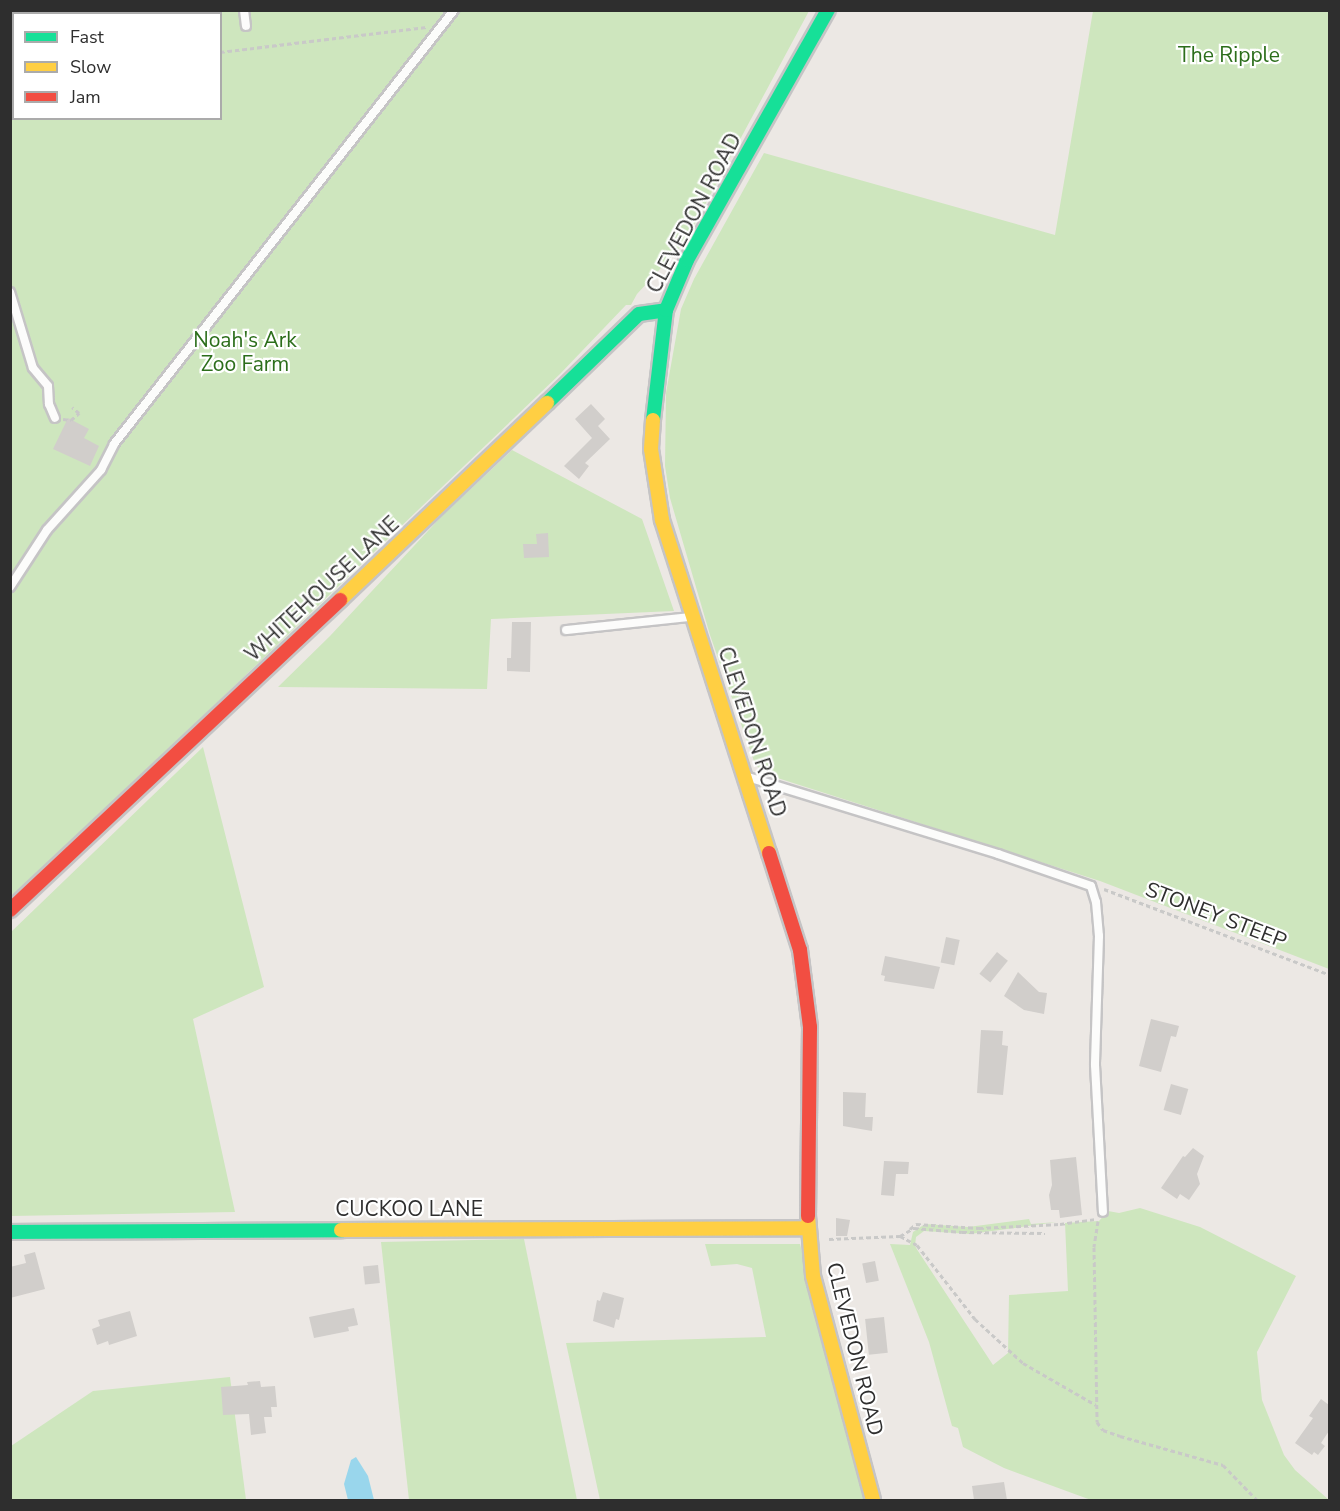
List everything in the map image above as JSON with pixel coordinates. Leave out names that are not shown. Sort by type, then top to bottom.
[{"type":"street","name":"CLEVEDON ROAD","points":[[828,10],[687,260],[666,310],[656,378],[651,449],[662,520],[800,950],[810,1027],[808,1228],[813,1276],[825,1329],[873,1500]]},
{"type":"street","name":"WHITEHOUSE LANE","points":[[10,910],[438,509],[639,314],[666,310]]},
{"type":"street","name":"CUCKOO LANE","points":[[10,1232],[808,1228]]},
{"type":"lane","points":[[244,10],[246,26]]},
{"type":"lane","points":[[10,587],[47,530],[101,470],[114,444],[440,31],[454,10]]},
{"type":"lane","points":[[10,292],[33,368],[48,386],[49,404],[55,418]]},
{"type":"lane","points":[[566,630],[693,616]]},
{"type":"lane","points":[[745,776],[998,854],[1091,886],[1097,910],[1099,936],[1095,1065],[1103,1212]]},
{"type":"path","points":[[222,52],[426,27],[440,31]]},
{"type":"path","points":[[72,407],[80,412],[77,415]]},
{"type":"path","name":"STONEY STEEP","points":[[1091,886],[1107,889],[1329,975]]},
{"type":"path","points":[[909,1231],[916,1224],[979,1228],[1060,1224],[1100,1217],[1094,1247],[1097,1422],[1103,1430],[1223,1465],[1257,1500]]},
{"type":"path","points":[[846,1240],[900,1236],[914,1228],[962,1232],[1045,1233]]},
{"type":"path","points":[[900,1236],[917,1245],[975,1319],[1023,1363],[1096,1404]]},
{"type":"green space","name":"Noah's Ark Zoo Farm","points":[[11,11],[809,11],[685,242],[637,294],[631,305],[626,305],[560,374],[11,900]]},
{"type":"green space","name":"The Ripple","points":[[1093,11],[1329,11],[1329,969],[1100,881],[765,774],[755,764],[710,635],[670,498],[665,466],[666,393],[681,309],[694,279],[764,153],[1055,235]]},
{"type":"green space","points":[[512,450],[642,519],[674,611],[491,619],[487,689],[278,687],[330,636],[441,517]]},
{"type":"green space","points":[[203,747],[264,987],[193,1019],[235,1212],[11,1216],[11,932]]},
{"type":"green space","points":[[1140,1208],[1200,1227],[1296,1276],[1257,1352],[1262,1400],[1284,1455],[1295,1470],[1329,1500],[1091,1500],[1004,1468],[963,1447],[958,1428],[952,1426],[929,1342],[890,1244],[910,1245],[913,1232],[925,1224],[968,1227],[1029,1219],[1031,1224],[1057,1222],[970,1234],[924,1231],[916,1237],[915,1246],[918,1251],[993,1365],[1008,1353],[1009,1295],[1068,1291],[1065,1223],[1099,1221],[1108,1211],[1119,1213]]},
{"type":"green space","points":[[524,1239],[577,1500],[409,1500],[381,1242]]},
{"type":"green space","points":[[705,1244],[800,1244],[864,1500],[600,1500],[566,1343],[766,1337],[752,1268],[737,1264],[711,1266]]},
{"type":"green space","points":[[230,1377],[246,1500],[11,1500],[11,1446],[93,1391]]},
{"type":"water","points":[[356,1457],[368,1476],[374,1500],[348,1500],[344,1484],[351,1460]]},
{"type":"building","points":[[591,404],[605,419],[598,426],[610,439],[585,463],[589,466],[579,479],[564,466],[592,438],[575,419]]},
{"type":"building","points":[[68,418],[89,429],[84,438],[99,446],[90,466],[53,449]]},
{"type":"building","points":[[548,533],[549,557],[524,558],[523,544],[537,544],[536,534]]},
{"type":"building","points":[[512,622],[531,622],[530,672],[507,671],[507,658],[511,658]]},
{"type":"building","points":[[946,937],[960,940],[954,965],[941,962]]},
{"type":"building","points":[[997,952],[1008,961],[990,983],[979,974]]},
{"type":"building","points":[[885,956],[940,967],[934,989],[884,981],[885,976],[881,975]]},
{"type":"building","points":[[1018,972],[1039,992],[1047,993],[1044,1014],[1024,1010],[1004,996]]},
{"type":"building","points":[[1151,1019],[1179,1026],[1176,1037],[1171,1036],[1161,1072],[1139,1066]]},
{"type":"building","points":[[981,1030],[1003,1031],[1002,1045],[1008,1046],[1003,1095],[977,1093]]},
{"type":"building","points":[[1171,1084],[1188,1089],[1181,1115],[1164,1110]]},
{"type":"building","points":[[843,1092],[866,1093],[865,1117],[873,1117],[872,1131],[843,1126]]},
{"type":"building","points":[[1193,1148],[1204,1156],[1197,1174],[1200,1184],[1189,1200],[1180,1194],[1177,1199],[1161,1188],[1183,1156],[1185,1157]]},
{"type":"building","points":[[1076,1157],[1082,1215],[1060,1218],[1059,1210],[1051,1210],[1050,1160]]},
{"type":"building","points":[[884,1161],[909,1162],[908,1174],[896,1174],[894,1196],[881,1195]]},
{"type":"building","points":[[836,1218],[850,1220],[847,1236],[836,1236]]},
{"type":"building","points":[[35,1252],[45,1289],[10,1298],[10,1267],[26,1263],[24,1255]]},
{"type":"building","points":[[875,1261],[879,1281],[866,1283],[862,1263]]},
{"type":"building","points":[[378,1265],[380,1283],[365,1284],[363,1267]]},
{"type":"building","points":[[603,1292],[624,1298],[619,1320],[616,1319],[614,1328],[593,1321],[597,1300],[600,1301]]},
{"type":"building","points":[[354,1308],[358,1325],[348,1327],[349,1331],[314,1338],[309,1317]]},
{"type":"building","points":[[130,1311],[137,1336],[109,1345],[108,1341],[97,1345],[92,1329],[100,1326],[98,1320]]},
{"type":"building","points":[[884,1317],[888,1353],[869,1355],[865,1319]]},
{"type":"building","points":[[260,1381],[261,1387],[275,1386],[277,1407],[271,1407],[272,1417],[264,1417],[266,1433],[251,1435],[249,1414],[223,1415],[221,1387],[248,1385],[247,1382]]},
{"type":"building","points":[[1321,1399],[1329,1405],[1329,1431],[1321,1443],[1325,1446],[1318,1455],[1314,1452],[1312,1455],[1295,1443],[1313,1418],[1309,1416]]},
{"type":"building","points":[[1004,1482],[1007,1500],[974,1500],[972,1486]]},
{"type":"traffic: fast","points":[[653,420],[666,310],[687,260],[828,10]]},
{"type":"traffic: fast","points":[[547,403],[639,314],[666,310]]},
{"type":"traffic: fast","points":[[10,1232],[341,1230]]},
{"type":"traffic: slow","points":[[340,600],[547,403]]},
{"type":"traffic: slow","points":[[653,420],[651,449],[662,520],[769,853]]},
{"type":"traffic: slow","points":[[808,1216],[813,1276],[873,1500]]},
{"type":"traffic: slow","points":[[341,1230],[808,1228]]},
{"type":"traffic: jam","points":[[10,910],[340,600]]},
{"type":"traffic: jam","points":[[769,853],[800,950],[810,1027],[808,1216]]}]
